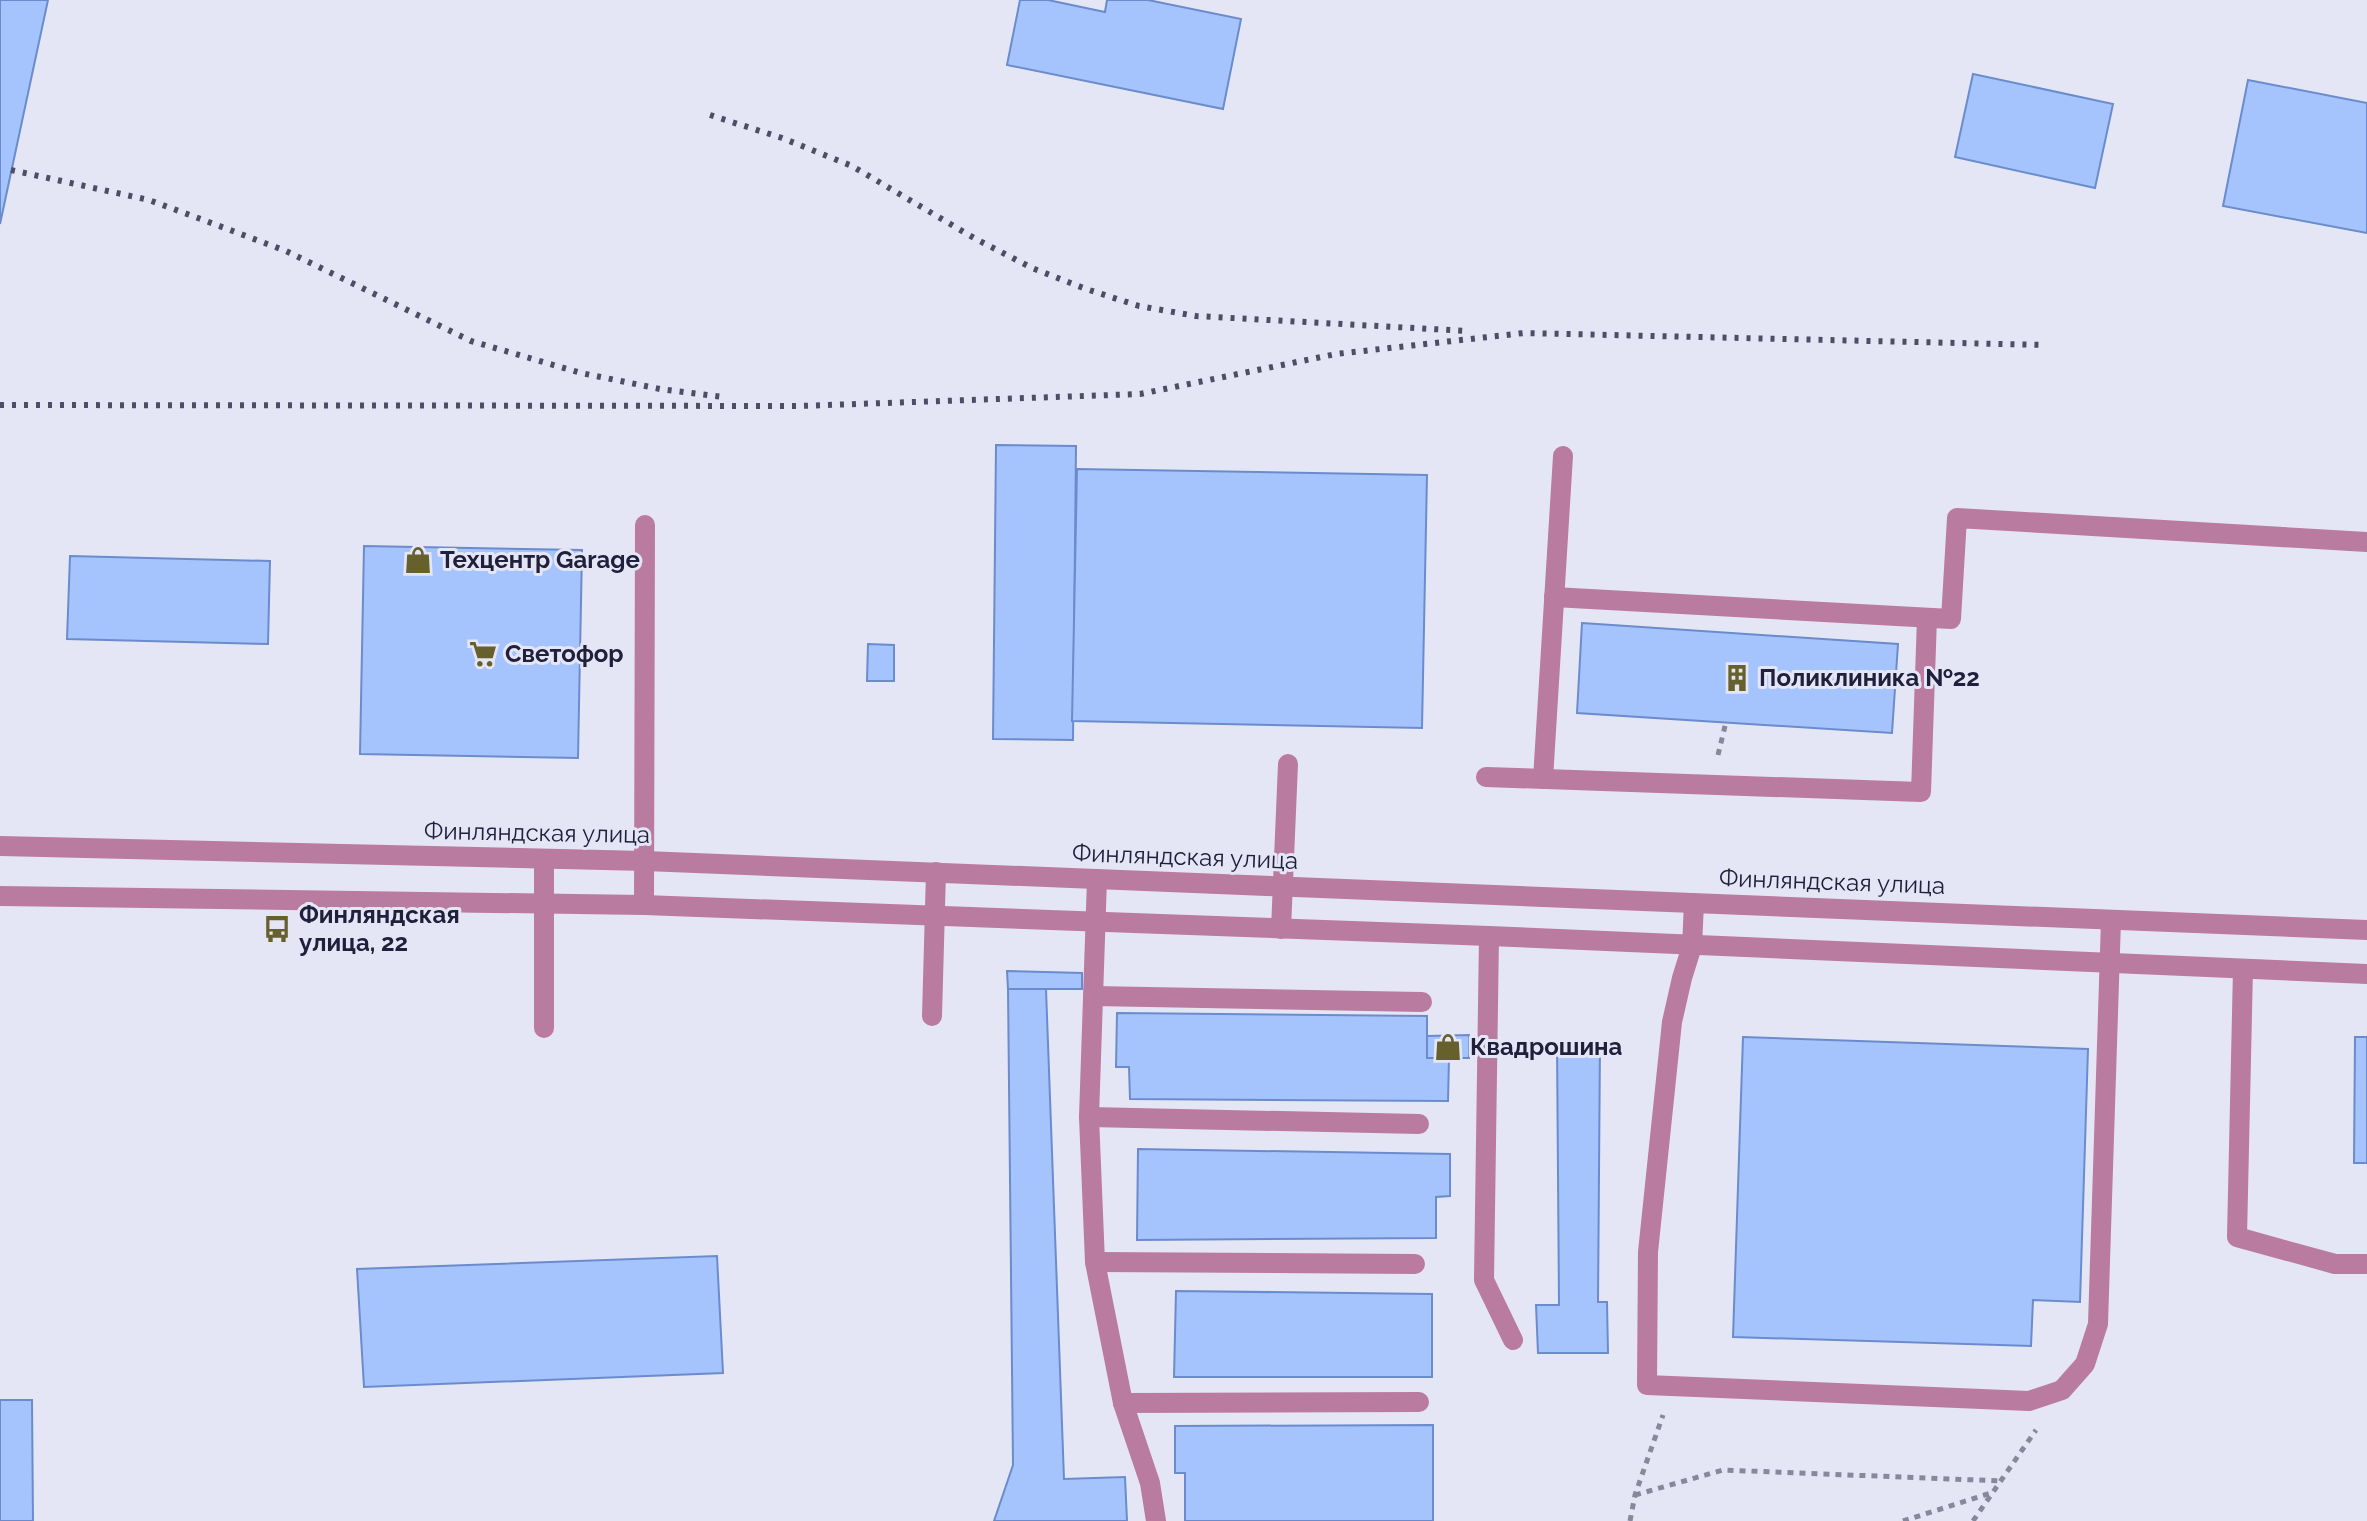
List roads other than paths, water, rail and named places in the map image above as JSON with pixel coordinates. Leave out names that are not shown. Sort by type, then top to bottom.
[{"type":"street","points":[[1543,779],[1563,456]]},
{"type":"street","points":[[1554,597],[1951,619],[1957,518],[2367,542]]},
{"type":"street","points":[[644,905],[645,525]]},
{"type":"street","points":[[1486,777],[1921,792],[1927,618]]},
{"type":"street","points":[[1281,929],[1288,764]]},
{"type":"street","name":"Финляндская улица","points":[[0,846],[645,861],[2367,930]]},
{"type":"street","points":[[544,861],[544,1028]]},
{"type":"street","points":[[932,1016],[936,872]]},
{"type":"street","points":[[1097,879],[1089,1117],[1095,1262],[1123,1403],[1150,1483],[1156,1521]]},
{"type":"street","points":[[0,896],[644,905],[934,914],[2367,974]]},
{"type":"street","points":[[1694,903],[1692,946],[1672,1022],[1648,1252],[1647,1385],[2029,1401],[2062,1390],[2085,1364],[2098,1324],[2111,920]]},
{"type":"street","points":[[1489,936],[1484,1280],[1513,1340]]},
{"type":"street","points":[[2243,969],[2237,1237],[2335,1264],[2367,1264]]},
{"type":"street","points":[[1093,996],[1422,1002]]},
{"type":"street","points":[[1089,1117],[1419,1124]]},
{"type":"street","points":[[1095,1262],[1415,1264]]},
{"type":"street","points":[[1123,1403],[1419,1402]]},
{"type":"railway","points":[[710,115],[782,138],[852,166],[974,238],[1032,268],[1139,306],[1196,316],[1468,331]]},
{"type":"railway","points":[[11,170],[149,200],[206,221],[286,251],[471,341],[581,373],[660,389],[724,397]]},
{"type":"railway","points":[[0,405],[800,406],[1140,394],[1336,354],[1524,333],[2045,345]]},
{"type":"place","name":"Техцентр Garage","points":[[418,560]]},
{"type":"place","name":"Светофор","points":[[483,654]]},
{"type":"place","name":"Поликлиника №22","points":[[1737,678]]},
{"type":"place","name":"Финляндская улица, 22","points":[[277,929]]},
{"type":"place","name":"Квадрошина","points":[[1448,1047]]}]
